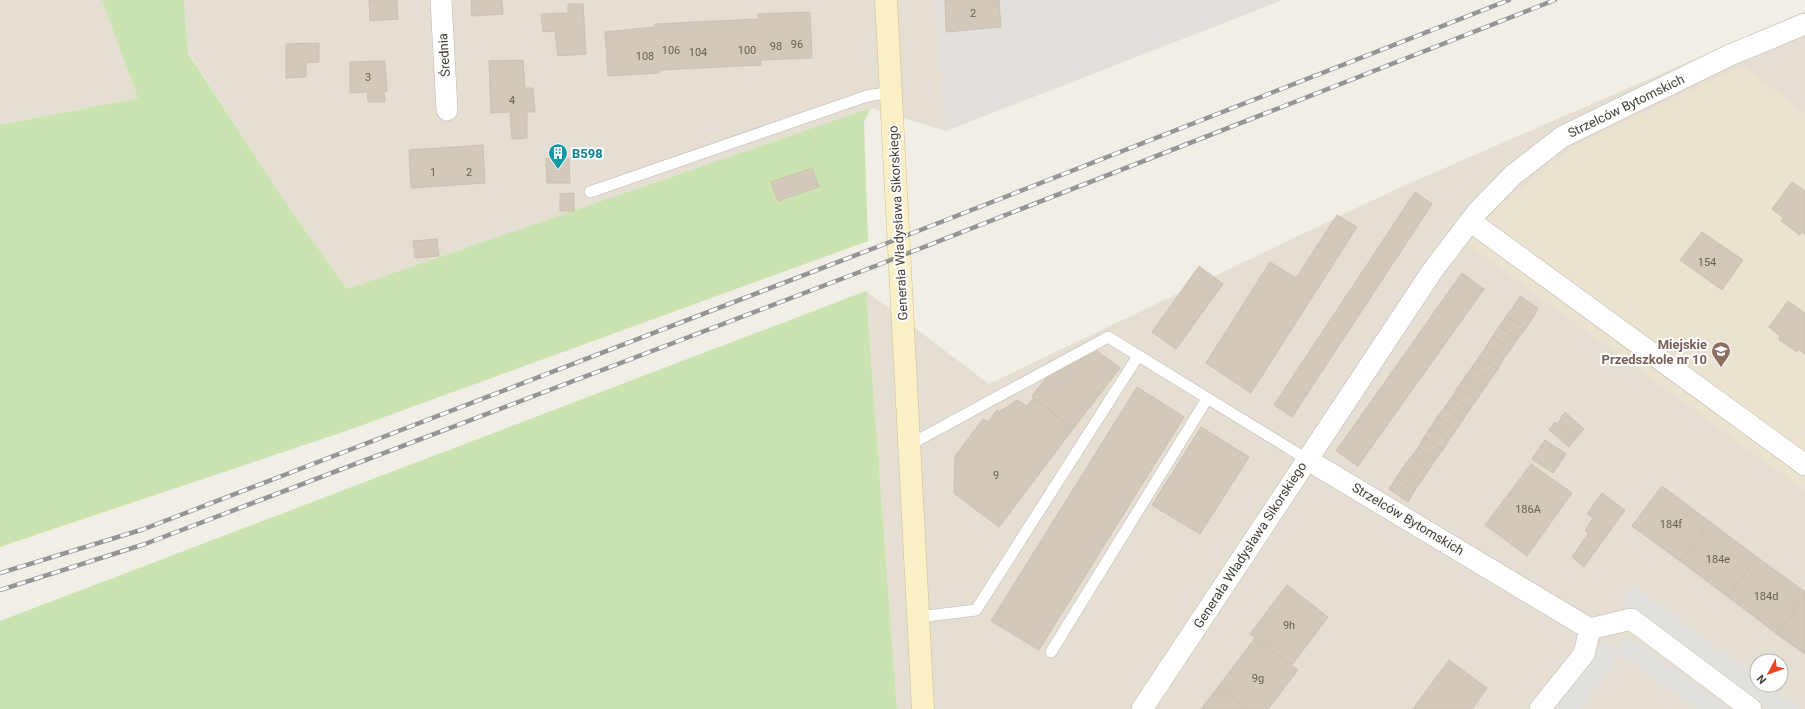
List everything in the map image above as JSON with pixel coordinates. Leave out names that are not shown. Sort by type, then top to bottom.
[{"type":"street","name":"Średnia","points":[[440,0],[447,110]]},
{"type":"street","name":"Generała Władysława Sikorskiego","points":[[886,0],[923,709]]},
{"type":"street","name":"Strzelców Bytomskich","points":[[1590,629],[1308,460],[1434,270],[1478,211],[1513,175],[1562,137],[1730,55],[1805,24]]},
{"type":"street","points":[[1470,221],[1805,465]]},
{"type":"street","name":"Generała Władysława Sikorskiego","points":[[1142,709],[1308,460]]},
{"type":"street","points":[[1540,709],[1584,654],[1590,629],[1631,619],[1751,709]]},
{"type":"lane","points":[[590,192],[867,96],[891,92]]},
{"type":"lane","name":"Generała Władysława Sikorskiego","points":[[909,445],[1108,337],[1308,460]]},
{"type":"lane","points":[[919,617],[976,610],[1138,356]]},
{"type":"lane","points":[[1051,652],[1207,399]]},
{"type":"shaded area","points":[[0,0],[102,0],[139,98],[0,125]]},
{"type":"shaded area","points":[[184,0],[937,0],[946,131],[870,108],[347,289],[288,206],[188,52]]},
{"type":"shaded area","points":[[935,0],[1283,0],[946,131]]},
{"type":"shaded area","points":[[1805,11],[1805,709],[897,709],[866,291],[989,384],[1392,191]]},
{"type":"shaded area","name":"Miejskie Przedszkole nr 10","points":[[1743,65],[1805,113],[1805,491],[1468,245],[1492,211],[1577,144]]},
{"type":"shaded area","points":[[1633,586],[1749,671],[1749,693],[1779,693],[1801,709],[1767,709],[1622,602]]},
{"type":"shaded area","points":[[1628,636],[1730,709],[1697,709],[1621,654],[1581,709],[1555,709],[1603,641],[1617,651]]},
{"type":"green space","points":[[102,0],[184,0],[188,53],[288,206],[347,289],[870,108],[864,122],[868,241],[346,431],[0,547],[0,125],[138,98]]},
{"type":"green space","points":[[866,291],[897,709],[0,709],[0,621]]},
{"type":"building","points":[[369,0],[397,0],[398,19],[370,21]]},
{"type":"building","points":[[471,0],[502,0],[503,14],[472,16]]},
{"type":"building","points":[[945,0],[999,0],[1001,27],[946,32]]},
{"type":"building","points":[[568,4],[583,4],[586,54],[558,56],[555,31],[543,32],[541,14],[568,13]]},
{"type":"building","points":[[810,12],[812,58],[761,60],[761,65],[660,70],[659,73],[608,76],[605,32],[655,27],[655,24],[758,19],[758,14]]},
{"type":"building","points":[[319,43],[319,62],[306,63],[306,77],[286,78],[286,44]]},
{"type":"building","points":[[523,60],[525,88],[533,88],[535,112],[527,112],[527,138],[512,139],[510,112],[491,113],[489,61]]},
{"type":"building","points":[[385,61],[387,91],[384,92],[385,102],[368,102],[367,92],[350,93],[350,62]]},
{"type":"building","points":[[483,145],[485,183],[411,188],[409,150]]},
{"type":"building","name":"B598","points":[[546,158],[569,158],[570,183],[547,183]]},
{"type":"building","points":[[812,168],[819,187],[778,201],[771,182]]},
{"type":"building","points":[[1792,182],[1805,191],[1805,234],[1801,232],[1800,235],[1781,221],[1783,218],[1772,209]]},
{"type":"building","points":[[1415,192],[1432,204],[1292,417],[1274,405]]},
{"type":"building","points":[[574,193],[574,211],[560,211],[560,194]]},
{"type":"building","points":[[1337,215],[1357,227],[1251,393],[1206,363],[1270,262],[1296,278]]},
{"type":"building","points":[[1702,232],[1743,260],[1722,290],[1680,260]]},
{"type":"building","points":[[437,239],[439,256],[415,258],[413,241]]},
{"type":"building","points":[[1199,266],[1223,284],[1176,349],[1152,332]]},
{"type":"building","points":[[1462,273],[1484,289],[1358,466],[1336,451]]},
{"type":"building","points":[[1520,296],[1538,308],[1533,318],[1514,306]]},
{"type":"building","points":[[1788,301],[1805,313],[1805,354],[1798,349],[1797,352],[1779,340],[1780,336],[1769,327]]},
{"type":"building","points":[[1514,306],[1533,318],[1526,328],[1506,316]]},
{"type":"building","points":[[1506,316],[1526,328],[1518,338],[1499,327]]},
{"type":"building","points":[[1499,327],[1518,338],[1511,349],[1492,337]]},
{"type":"building","points":[[1492,337],[1511,349],[1504,358],[1486,347]]},
{"type":"building","points":[[1486,347],[1504,358],[1498,369],[1479,357]]},
{"type":"building","points":[[1097,351],[1120,368],[1073,429],[1032,396],[1047,377]]},
{"type":"building","points":[[1479,357],[1498,369],[1491,379],[1472,367]]},
{"type":"building","points":[[1472,367],[1491,379],[1484,389],[1465,377]]},
{"type":"building","points":[[1465,377],[1484,389],[1477,399],[1458,387]]},
{"type":"building","points":[[1137,387],[1184,417],[1039,650],[991,621]]},
{"type":"building","points":[[1458,387],[1477,399],[1470,409],[1452,397]]},
{"type":"building","points":[[1452,397],[1470,409],[1463,420],[1445,407]]},
{"type":"building","points":[[1033,398],[1073,429],[999,527],[954,493],[955,456],[983,419],[988,422],[997,410],[999,412],[1017,400],[1027,406]]},
{"type":"building","points":[[1445,407],[1463,420],[1456,430],[1437,417]]},
{"type":"building","points":[[1565,412],[1584,429],[1575,439],[1557,424]]},
{"type":"building","points":[[1437,417],[1456,430],[1449,440],[1431,427]]},
{"type":"building","points":[[1555,422],[1575,439],[1569,447],[1549,430]]},
{"type":"building","points":[[1201,427],[1249,457],[1200,534],[1152,505]]},
{"type":"building","points":[[1431,427],[1449,440],[1443,450],[1424,437]]},
{"type":"building","points":[[1424,437],[1443,450],[1435,460],[1418,448]]},
{"type":"building","points":[[1545,440],[1566,454],[1553,473],[1532,459]]},
{"type":"building","points":[[1418,448],[1435,460],[1429,470],[1411,457]]},
{"type":"building","points":[[1411,457],[1429,470],[1422,480],[1403,467]]},
{"type":"building","points":[[1531,464],[1572,493],[1527,556],[1485,525]]},
{"type":"building","points":[[1403,467],[1422,480],[1415,490],[1397,477]]},
{"type":"building","points":[[1397,477],[1415,490],[1408,502],[1389,489]]},
{"type":"building","points":[[1662,486],[1710,522],[1680,561],[1632,526]]},
{"type":"building","points":[[1602,493],[1625,510],[1584,567],[1572,557],[1588,534],[1585,531],[1593,518],[1587,514]]},
{"type":"building","points":[[1710,522],[1757,557],[1728,597],[1680,561]]},
{"type":"building","points":[[1757,557],[1805,592],[1805,595],[1777,634],[1728,597]]},
{"type":"building","points":[[1287,585],[1328,617],[1292,665],[1250,634]]},
{"type":"building","points":[[1805,595],[1805,654],[1777,634]]},
{"type":"building","points":[[1255,638],[1298,670],[1268,709],[1247,709],[1218,687]]},
{"type":"building","points":[[1449,660],[1487,688],[1472,709],[1413,709]]},
{"type":"building","points":[[1218,687],[1247,709],[1201,709]]},
{"type":"railway","points":[[0,573],[144,529],[877,247],[1509,0]]},
{"type":"railway","points":[[0,590],[145,544],[878,265],[1555,0]]},
{"type":"place","name":"B598","points":[[558,170]]},
{"type":"place","name":"Miejskie Przedszkole nr 10","points":[[1721,368]]}]
